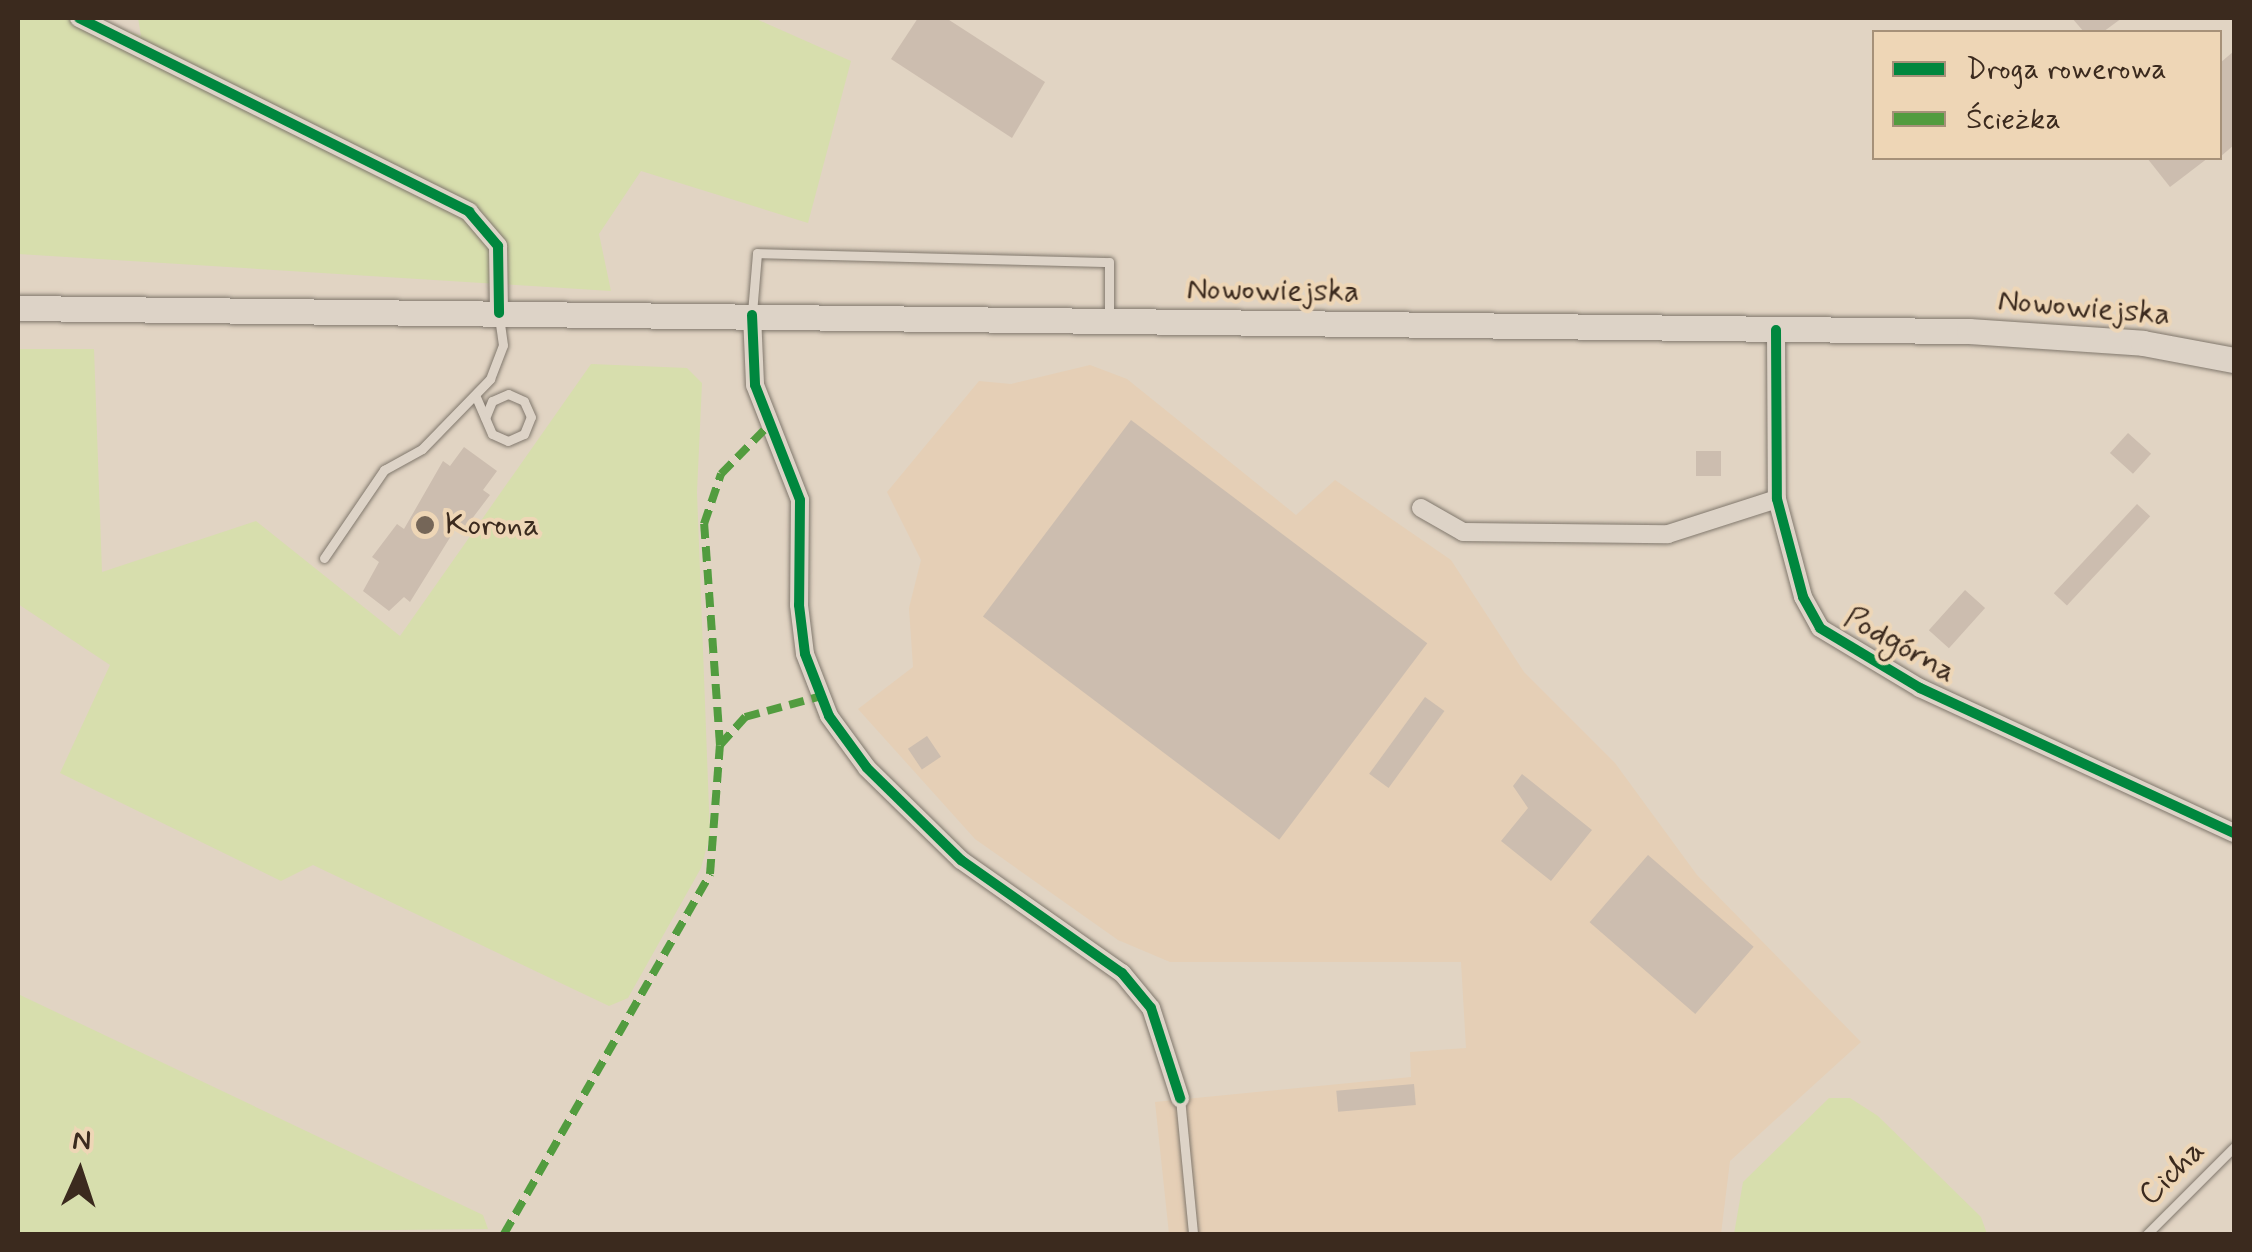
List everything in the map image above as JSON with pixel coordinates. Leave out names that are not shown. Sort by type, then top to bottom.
[{"type":"main road","name":"Nowowiejska","points":[[18,308],[2042,334],[2234,360]]},
{"type":"street","points":[[79,18],[469,212],[498,246],[499,312]]},
{"type":"street","points":[[752,315],[756,385],[800,500],[805,654],[828,716],[867,768],[961,860],[1122,973],[1151,1008],[1180,1098]]},
{"type":"street","name":"Podgórna","points":[[1776,330],[1776,499],[1803,597],[1820,628],[1852,651],[2234,833]]},
{"type":"street","points":[[1420,508],[1463,532],[1668,534],[1776,499]]},
{"type":"lane","points":[[752,315],[758,253],[1109,262],[1109,322]]},
{"type":"lane","points":[[324,558],[384,470],[422,449],[490,379],[504,345],[499,312]]},
{"type":"lane","points":[[476,397],[492,434],[508,441],[524,434],[531,417],[524,401],[490,379]]},
{"type":"lane","points":[[485,418],[492,401],[508,394]]},
{"type":"lane","points":[[1180,1098],[1194,1234]]},
{"type":"lane","name":"Cicha","points":[[2147,1234],[2234,1147]]},
{"type":"shaded area","points":[[1090,365],[1127,379],[1296,515],[1335,480],[1451,560],[1524,672],[1615,763],[1697,875],[1861,1042],[1730,1161],[1721,1234],[1169,1234],[1155,1102],[1411,1077],[1410,1052],[1466,1048],[1461,962],[1170,962],[1118,940],[975,839],[858,709],[913,667],[909,608],[921,560],[887,492],[979,381],[1011,384]]},
{"type":"green space","points":[[18,18],[91,18],[141,36],[138,18],[754,18],[851,61],[808,223],[641,171],[599,234],[611,291],[18,254]]},
{"type":"green space","points":[[18,349],[94,349],[102,572],[256,521],[400,636],[591,364],[687,368],[702,383],[697,492],[710,835],[701,868],[628,998],[609,1006],[313,865],[281,881],[60,773],[110,665],[18,604]]},
{"type":"green space","points":[[18,994],[483,1215],[488,1229],[18,1234]]},
{"type":"green space","points":[[1829,1098],[1850,1098],[1878,1116],[1981,1217],[1987,1234],[1734,1234],[1743,1182]]},
{"type":"building","points":[[918,18],[946,18],[1045,82],[1012,138],[891,59]]},
{"type":"building","points":[[2072,18],[2122,18],[2106,30],[2082,30]]},
{"type":"building","points":[[2234,51],[2234,145],[2222,155],[2222,61]]},
{"type":"building","points":[[2149,160],[2205,160],[2170,187]]},
{"type":"building","points":[[1131,420],[1427,643],[1279,840],[983,616]]},
{"type":"building","points":[[2128,433],[2151,454],[2133,474],[2110,453]]},
{"type":"building","points":[[464,447],[497,471],[483,490],[490,495],[465,528],[459,523],[410,602],[404,597],[389,611],[363,591],[379,562],[372,557],[397,524],[404,529],[443,461],[450,466]]},
{"type":"building","points":[[1696,451],[1721,451],[1721,476],[1696,476]]},
{"type":"building","points":[[2137,504],[2150,516],[2067,606],[2054,593]]},
{"type":"building","points":[[1965,590],[1985,608],[1949,648],[1929,630]]},
{"type":"building","points":[[1425,697],[1444,711],[1389,788],[1369,774]]},
{"type":"building","points":[[927,736],[941,757],[922,770],[908,749]]},
{"type":"building","points":[[1522,774],[1592,830],[1551,881],[1501,841],[1528,808],[1513,786]]},
{"type":"building","points":[[1648,855],[1754,947],[1695,1014],[1590,922]]},
{"type":"building","points":[[1414,1084],[1416,1105],[1338,1112],[1336,1091]]},
{"type":"marked path","points":[[504,1234],[710,874],[720,745],[704,524],[721,474],[769,425]]},
{"type":"marked path","points":[[720,745],[745,717],[821,696]]},
{"type":"cycle path","points":[[79,18],[469,212],[498,246],[499,313]]},
{"type":"cycle path","points":[[752,315],[755,385],[800,500],[799,605],[805,654],[829,716],[867,768],[961,860],[1122,973],[1151,1008],[1180,1098]]},
{"type":"cycle path","points":[[1776,330],[1777,499],[1803,597],[1820,628],[1920,688],[2234,833]]},
{"type":"place","name":"Korona","points":[[425,525]]}]
